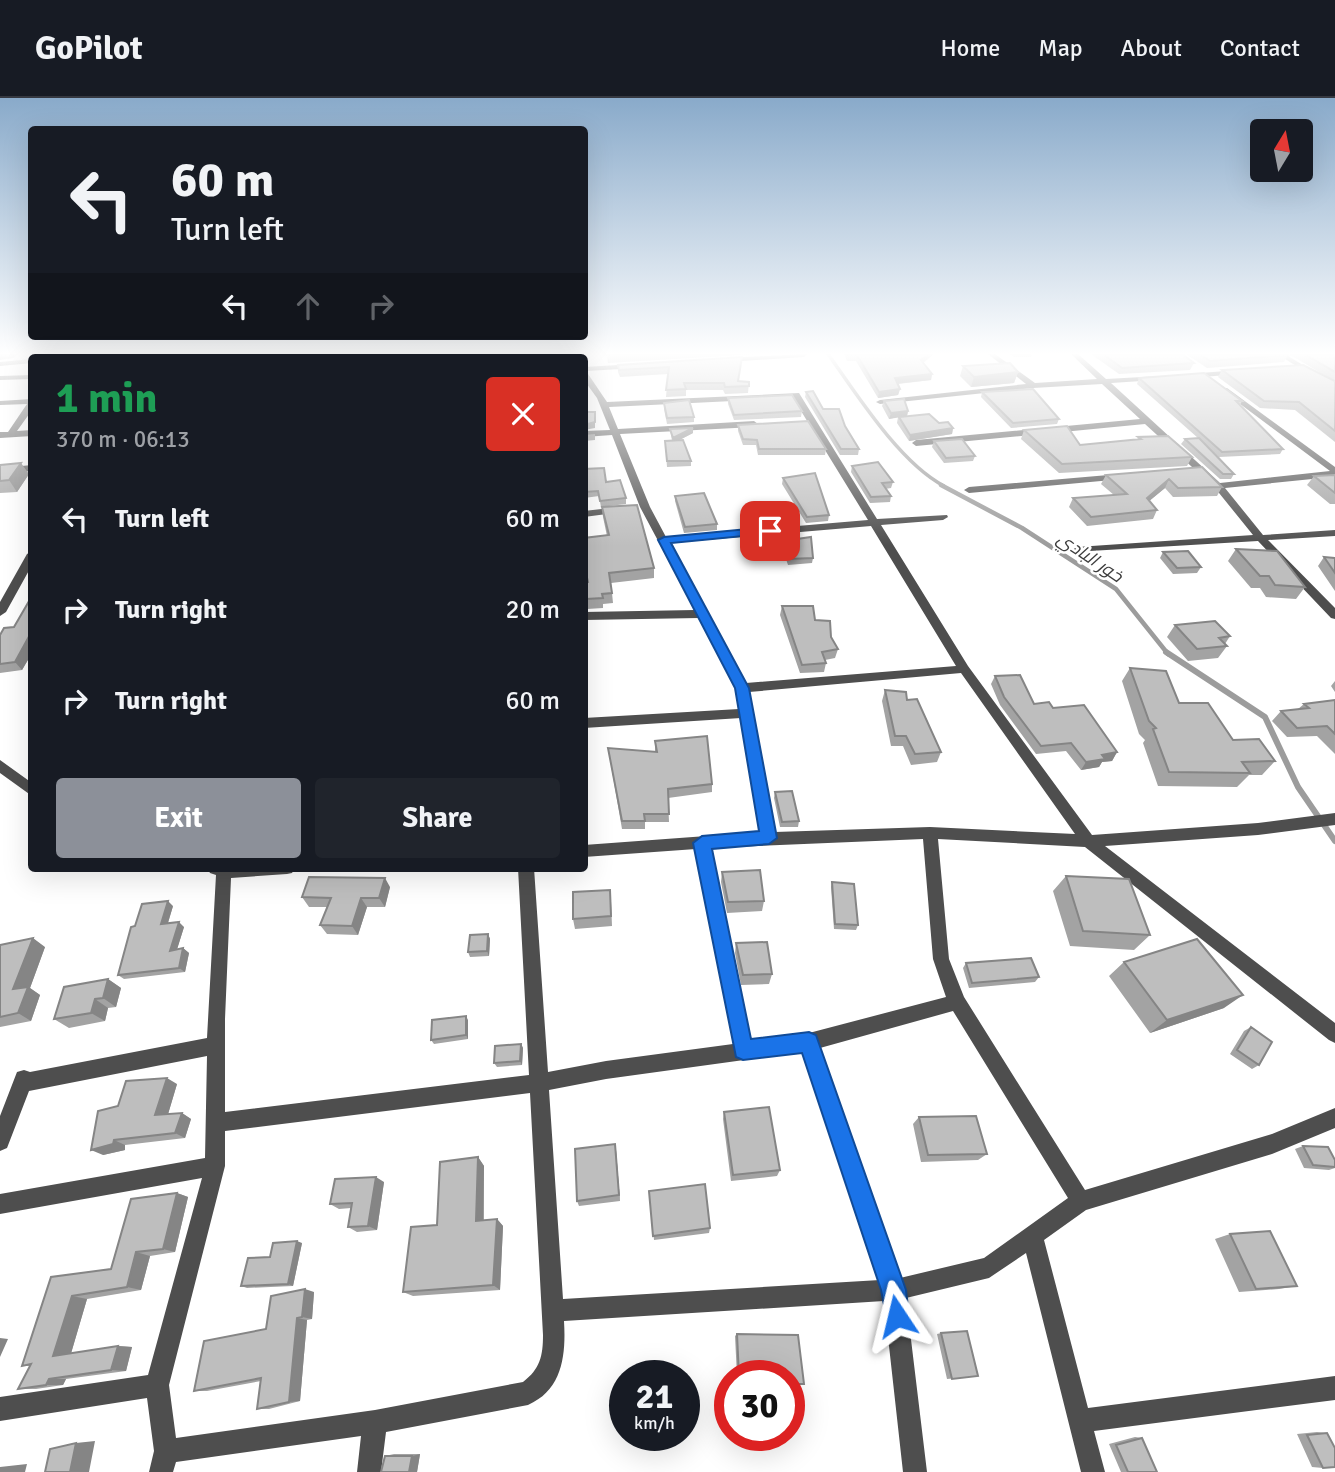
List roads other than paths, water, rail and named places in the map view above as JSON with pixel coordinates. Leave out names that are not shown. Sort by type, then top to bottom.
[{"type":"street","points":[[5,435],[19,418]]},
{"type":"street","points":[[609,418],[645,507],[742,688],[769,838]]},
{"type":"street","points":[[807,418],[876,522],[964,669],[1088,841],[1335,1034]]},
{"type":"street","points":[[1143,418],[1218,486],[1262,540],[1335,615]]},
{"type":"street","points":[[1263,418],[1335,472]]},
{"type":"street","points":[[916,443],[1146,421]]},
{"type":"street","points":[[588,435],[761,424]]},
{"type":"street","points":[[5,435],[28,433]]},
{"type":"street","points":[[0,471],[28,468]]},
{"type":"street","points":[[1188,471],[1202,470]]},
{"type":"street","points":[[1218,486],[1335,472]]},
{"type":"street","points":[[969,491],[1133,476]]},
{"type":"street","points":[[588,514],[645,507]]},
{"type":"street","points":[[664,540],[943,517]]},
{"type":"street","points":[[1077,550],[1262,540],[1335,533]]},
{"type":"street","points":[[0,612],[28,561]]},
{"type":"street","points":[[588,616],[701,614]]},
{"type":"street","points":[[742,688],[964,669]]},
{"type":"street","points":[[588,723],[746,713]]},
{"type":"street","points":[[0,765],[28,786]]},
{"type":"street","points":[[588,851],[769,838],[930,833],[1088,841],[1258,829],[1335,819]]},
{"type":"street","points":[[930,833],[941,959],[957,1002],[1081,1201]]},
{"type":"street","points":[[702,843],[743,1050]]},
{"type":"street","points":[[219,872],[215,1166],[157,1385],[163,1461],[528,1393],[544,1383],[555,1355],[526,872]]},
{"type":"street","points":[[215,1124],[537,1083],[809,1042],[957,1002]]},
{"type":"street","points":[[809,1042],[894,1290],[915,1472]]},
{"type":"street","points":[[0,1141],[24,1079],[27,1082],[216,1045]]},
{"type":"street","points":[[553,1311],[894,1290],[989,1267],[1081,1201],[1272,1144],[1335,1118]]},
{"type":"street","points":[[0,1204],[215,1166]]},
{"type":"street","points":[[1032,1235],[1093,1472]]},
{"type":"street","points":[[0,1409],[157,1385]]},
{"type":"street","points":[[1080,1421],[1335,1388]]},
{"type":"street","points":[[369,1472],[375,1422]]},
{"type":"waterway","name":"خور البادي","points":[[873,418],[911,461],[944,486]]},
{"type":"waterway","name":"خور البادي","points":[[941,485],[1022,528],[1116,589],[1167,653]]},
{"type":"waterway","name":"خور البادي","points":[[1167,653],[1265,717],[1298,787],[1335,841]]}]
